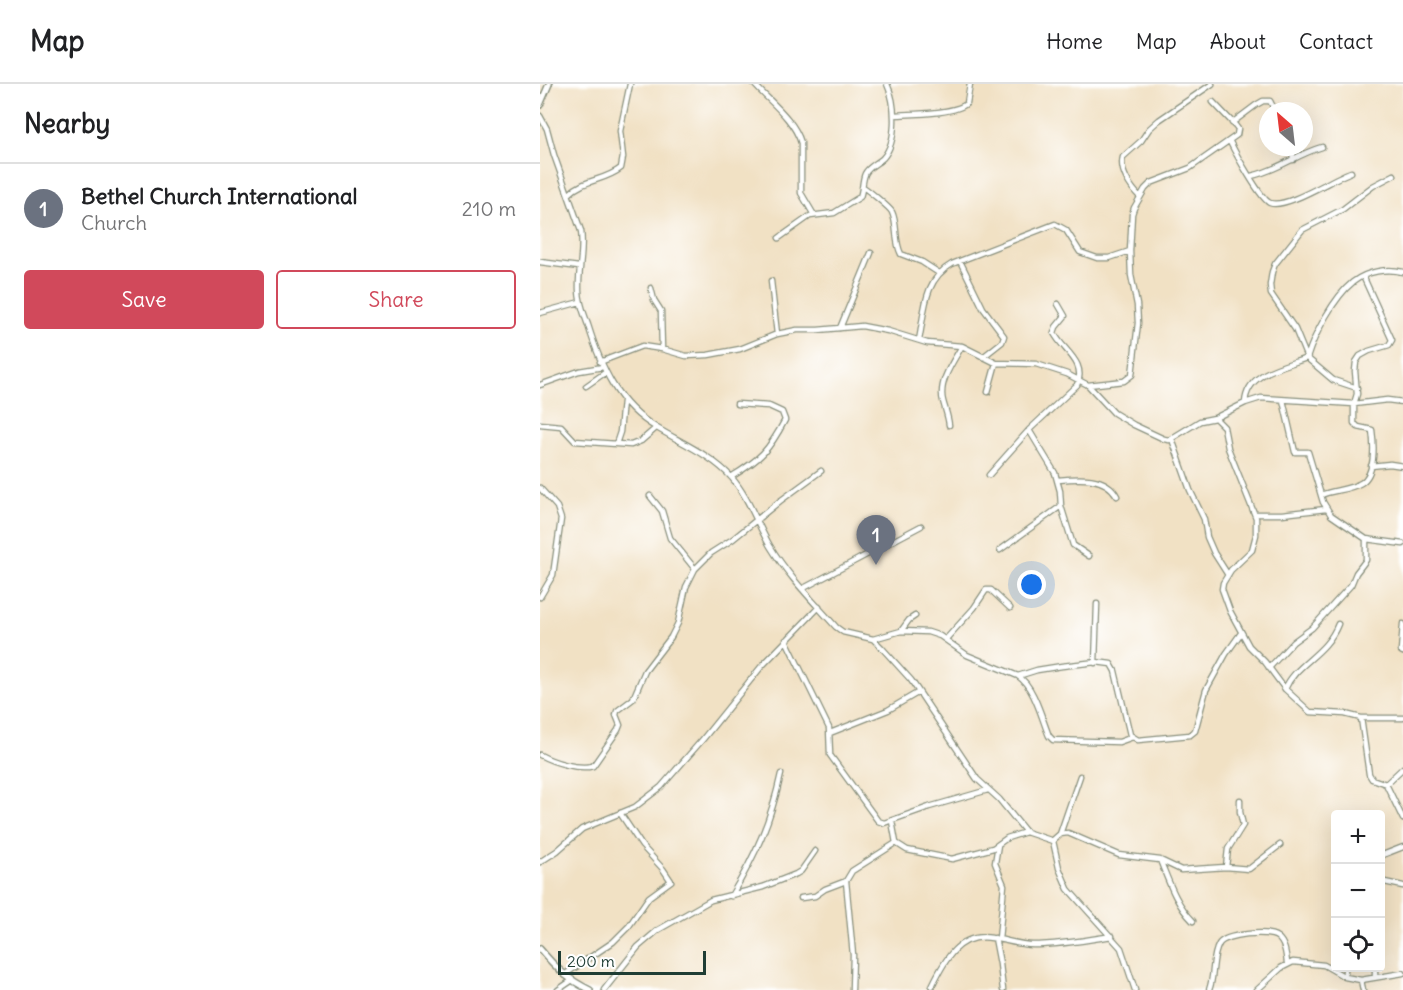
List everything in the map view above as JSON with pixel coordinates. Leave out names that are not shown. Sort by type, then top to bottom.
[{"type":"street","points":[[540,105],[549,84]]},
{"type":"street","points":[[569,194],[580,185],[603,178],[621,168],[623,157],[620,131],[630,84]]},
{"type":"street","points":[[754,84],[786,117],[799,136],[801,193],[814,215]]},
{"type":"street","points":[[779,238],[814,215],[828,215],[846,207],[860,197],[866,172],[885,156],[888,148],[894,115],[893,100],[887,84]]},
{"type":"street","points":[[894,115],[959,109],[967,103],[970,84]]},
{"type":"street","points":[[1140,197],[1133,191],[1123,169],[1123,157],[1159,120],[1212,84]]},
{"type":"street","points":[[1088,385],[1124,381],[1132,375],[1138,323],[1131,275],[1132,214],[1140,197],[1151,183],[1190,168],[1230,142],[1238,132],[1213,102]]},
{"type":"street","points":[[1232,123],[1259,104]]},
{"type":"street","points":[[540,116],[547,129],[569,194],[582,241],[579,267],[580,302],[604,370],[623,401],[656,428],[702,454],[731,477],[788,573],[819,607],[843,632],[873,639],[902,631],[928,632],[946,639],[967,655],[1018,676],[1025,682],[1034,698],[1049,736],[1053,740],[1119,742],[1133,737]]},
{"type":"street","points":[[1230,142],[1269,203],[1276,204],[1308,193],[1351,172]]},
{"type":"street","points":[[1251,176],[1322,147]]},
{"type":"street","points":[[1293,156],[1293,160]]},
{"type":"street","points":[[1357,388],[1333,380],[1306,358],[1294,329],[1271,294],[1271,277],[1275,264],[1302,230],[1343,208],[1373,186],[1394,175]]},
{"type":"street","points":[[863,187],[891,209],[897,243],[902,254],[922,262],[939,273]]},
{"type":"street","points":[[920,340],[926,298],[932,281],[939,273],[960,261],[1055,224],[1066,230],[1080,252],[1097,258],[1109,258],[1130,251]]},
{"type":"street","points":[[840,328],[871,253]]},
{"type":"street","points":[[960,261],[983,308],[1004,336],[1002,342],[983,357]]},
{"type":"street","points":[[540,262],[579,267]]},
{"type":"street","points":[[1245,403],[1248,386],[1258,378],[1306,358],[1325,316],[1350,285],[1363,276],[1385,270],[1403,272]]},
{"type":"street","points":[[1321,495],[1364,481],[1371,466],[1371,428],[1358,427],[1355,424],[1354,404],[1357,400],[1357,388],[1355,364],[1369,351],[1389,345],[1392,340],[1363,276]]},
{"type":"street","points":[[771,281],[777,333]]},
{"type":"street","points":[[651,288],[654,300],[661,311],[662,349]]},
{"type":"street","points":[[540,313],[580,302]]},
{"type":"street","points":[[989,475],[1029,430],[1077,385],[1080,379],[1080,368],[1054,333],[1065,316],[1058,304]]},
{"type":"street","points":[[600,362],[642,346],[686,356],[708,355],[740,349],[777,333],[861,326],[920,340],[962,346],[996,363],[1036,364],[1080,379],[1114,413],[1164,439],[1172,439],[1200,421],[1215,418],[1261,398],[1354,404],[1388,400],[1403,402]]},
{"type":"street","points":[[949,424],[943,402],[943,384],[962,346]]},
{"type":"street","points":[[988,393],[996,363]]},
{"type":"street","points":[[540,385],[579,371],[604,370]]},
{"type":"street","points":[[586,386],[604,370]]},
{"type":"street","points":[[1283,400],[1295,452],[1308,452],[1326,509],[1342,524],[1366,539],[1403,544]]},
{"type":"street","points":[[616,444],[620,432],[623,401]]},
{"type":"street","points":[[731,477],[771,446],[785,420],[782,412],[770,406],[737,404]]},
{"type":"street","points":[[1215,418],[1224,427],[1234,467],[1256,514],[1256,536],[1252,550],[1228,575],[1222,589],[1249,646],[1285,689],[1310,712],[1345,714],[1361,718],[1403,718]]},
{"type":"street","points":[[540,424],[561,426],[575,441],[616,444],[636,443],[656,428]]},
{"type":"street","points":[[1029,430],[1055,472],[1061,506],[1073,545],[1089,556]]},
{"type":"street","points":[[1172,439],[1190,490],[1204,519],[1207,537],[1214,554],[1228,575]]},
{"type":"street","points":[[1371,466],[1390,464],[1403,466]]},
{"type":"street","points":[[540,755],[585,767],[593,766],[597,762],[620,725],[616,715],[617,711],[633,699],[645,671],[671,638],[678,623],[686,587],[695,568],[711,553],[733,539],[821,471]]},
{"type":"street","points":[[1057,480],[1073,479],[1106,483],[1117,496]]},
{"type":"street","points":[[540,488],[556,507],[561,519],[553,575],[540,597]]},
{"type":"street","points":[[651,496],[662,511],[670,538],[695,568]]},
{"type":"street","points":[[1000,550],[1061,506]]},
{"type":"street","points":[[1256,514],[1282,514],[1326,509]]},
{"type":"street","points":[[802,588],[921,526]]},
{"type":"street","points":[[1269,668],[1351,585],[1356,573],[1366,560],[1366,539]]},
{"type":"street","points":[[946,639],[974,608],[986,590],[991,590],[1010,608]]},
{"type":"street","points":[[1095,663],[1097,604]]},
{"type":"street","points":[[540,862],[557,851],[582,829],[635,807],[661,788],[747,683],[819,607]]},
{"type":"street","points":[[902,631],[909,620],[915,616]]},
{"type":"street","points":[[1285,689],[1290,680],[1307,662],[1324,648],[1338,624]]},
{"type":"street","points":[[1403,624],[1401,641],[1403,652]]},
{"type":"street","points":[[1018,676],[1054,667],[1107,663],[1113,666],[1126,721],[1133,737],[1146,740],[1190,735],[1195,731],[1206,690],[1241,633]]},
{"type":"street","points":[[873,639],[902,669],[961,757],[988,790],[999,799],[1026,832],[1052,840],[1059,868],[1068,889],[1121,948],[1135,990]]},
{"type":"street","points":[[786,640],[830,733],[830,755],[878,821],[883,823],[892,821],[929,807],[988,790]]},
{"type":"street","points":[[830,733],[888,710],[919,692]]},
{"type":"street","points":[[1361,718],[1367,770],[1372,779],[1386,784],[1403,819]]},
{"type":"street","points":[[1386,784],[1403,768]]},
{"type":"street","points":[[731,896],[766,830],[774,808],[781,774]]},
{"type":"street","points":[[1052,840],[1060,834],[1080,776]]},
{"type":"street","points":[[1395,801],[1403,799]]},
{"type":"street","points":[[1226,867],[1228,849],[1243,825],[1240,800]]},
{"type":"street","points":[[564,975],[614,942],[629,926],[649,897],[671,881],[642,846],[620,813]]},
{"type":"street","points":[[892,821],[896,843],[906,850],[932,853],[952,859],[998,845],[1026,832]]},
{"type":"street","points":[[1060,834],[1071,834],[1119,855],[1160,860],[1186,871],[1226,867],[1248,869],[1280,845]]},
{"type":"street","points":[[858,990],[852,987],[851,916],[846,895],[846,881],[852,871],[896,843]]},
{"type":"street","points":[[998,845],[995,863],[1004,885],[997,939],[1003,990]]},
{"type":"street","points":[[1385,854],[1403,847]]},
{"type":"street","points":[[604,990],[638,947],[658,930],[711,900],[763,887],[796,874],[801,871],[815,851]]},
{"type":"street","points":[[1160,860],[1183,912],[1193,921]]},
{"type":"street","points":[[801,898],[815,896],[825,889],[846,881]]},
{"type":"street","points":[[1385,882],[1403,886]]},
{"type":"street","points":[[1209,990],[1216,952],[1220,942],[1228,937],[1271,934],[1282,943],[1287,963]]},
{"type":"street","points":[[932,986],[946,960],[960,944],[976,938],[1032,945],[1112,936]]},
{"type":"street","points":[[540,949],[571,981],[590,990]]},
{"type":"street","points":[[1257,990],[1287,963],[1324,965],[1345,977],[1361,980],[1403,973]]},
{"type":"street","points":[[1345,972],[1345,977]]},
{"type":"street","points":[[1375,972],[1375,977]]},
{"type":"street","points":[[1361,980],[1363,990]]},
{"type":"street","points":[[558,990],[571,981]]},
{"type":"place","name":"Bethel Church International","points":[[876,565]]}]
